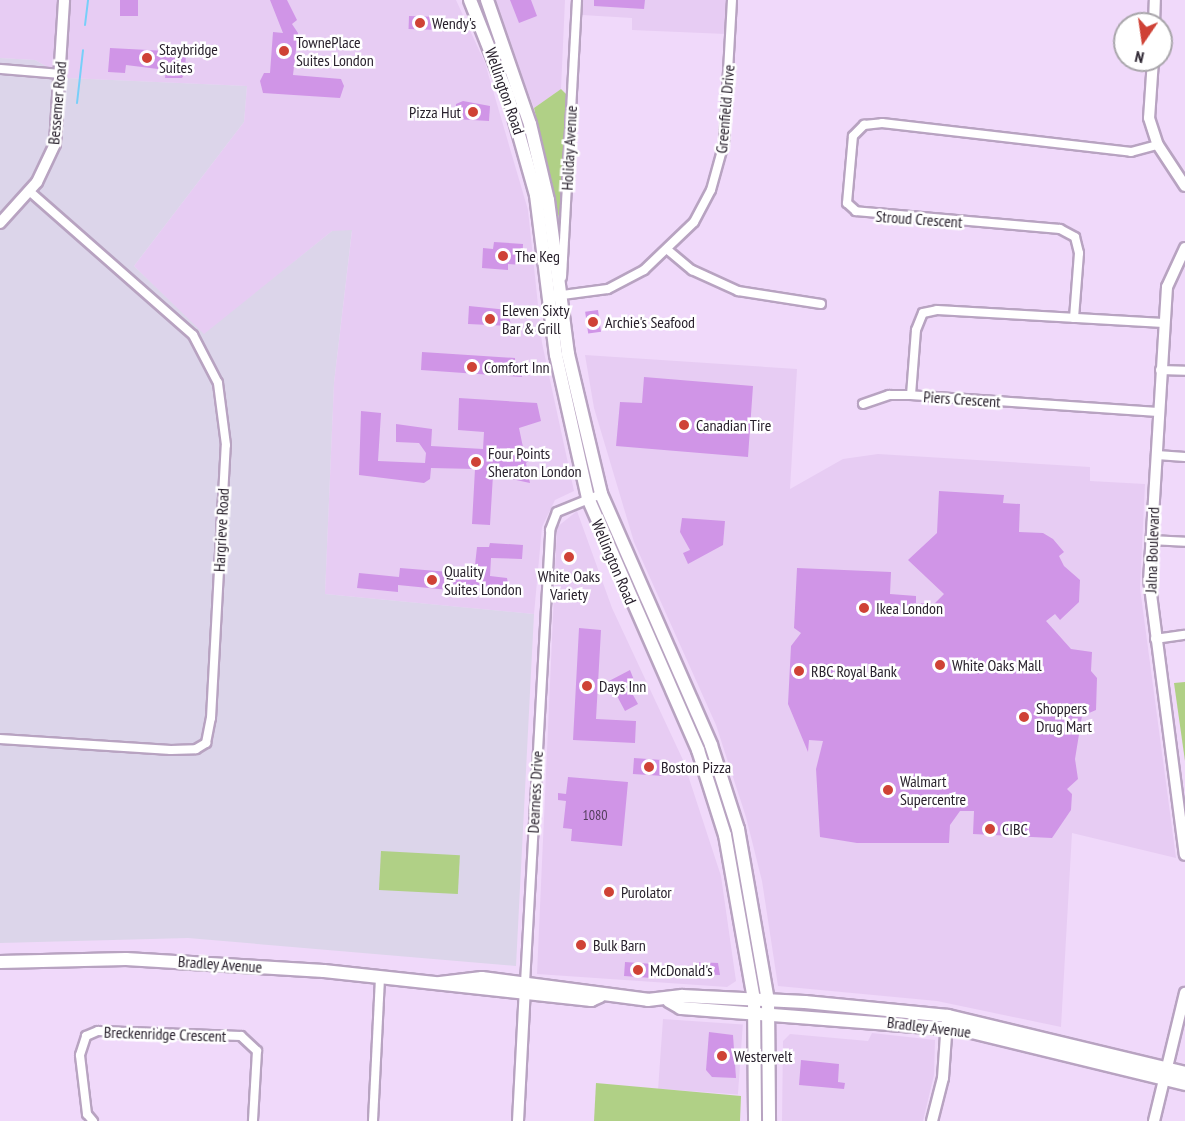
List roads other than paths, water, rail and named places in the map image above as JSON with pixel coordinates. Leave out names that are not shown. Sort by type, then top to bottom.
[{"type":"main road","name":"Wellington Road","points":[[470,0],[519,128],[536,195],[574,385],[601,494],[713,751],[738,829],[768,1007],[769,1121]]},
{"type":"main road","name":"Wellington Road","points":[[487,1],[530,124],[548,200],[565,401],[588,498],[700,756],[727,845],[754,1006],[755,1121]]},
{"type":"main road","points":[[700,756],[713,751]]},
{"type":"main road","name":"Bradley Avenue","points":[[0,962],[126,959],[440,982],[466,978],[525,988],[592,990],[600,996],[669,1001],[682,996],[754,1006],[947,1022],[1165,1073],[1185,1073]]},
{"type":"main road","name":"Bradley Avenue","points":[[1165,1073],[1185,1084]]},
{"type":"street","name":"Bessemer Road","points":[[0,224],[29,191],[55,144],[64,0]]},
{"type":"street","name":"Holiday Avenue","points":[[555,296],[577,0]]},
{"type":"street","name":"Greenfield Drive","points":[[555,296],[608,289],[669,251],[694,222],[719,168],[732,0]]},
{"type":"street","points":[[0,69],[60,74]]},
{"type":"street","points":[[1152,72],[1149,118],[1158,145],[1185,186]]},
{"type":"street","name":"Stroud Crescent","points":[[1074,318],[1079,253],[1075,237],[1060,229],[856,211],[847,203],[853,136],[864,124],[882,123],[1131,152],[1158,145]]},
{"type":"street","name":"Hargrieve Road","points":[[0,739],[171,750],[196,749],[206,743],[211,718],[226,445],[219,383],[193,335],[29,191]]},
{"type":"street","name":"Jalna Boulevard","points":[[1185,248],[1164,323],[1150,540],[1155,639],[1185,855]]},
{"type":"street","points":[[669,251],[692,270],[738,291],[821,304]]},
{"type":"street","name":"Piers Crescent","points":[[1158,412],[911,395],[916,330],[923,313],[937,310],[1164,323]]},
{"type":"street","points":[[1160,370],[1185,371]]},
{"type":"street","points":[[863,404],[889,395],[911,395]]},
{"type":"street","points":[[1157,455],[1185,457]]},
{"type":"street","name":"Dearness Drive","points":[[518,1121],[550,530],[557,512],[601,494]]},
{"type":"street","points":[[1150,540],[1185,542]]},
{"type":"street","points":[[1155,639],[1185,635]]},
{"type":"street","points":[[373,1121],[380,977]]},
{"type":"street","points":[[1154,1121],[1185,993]]},
{"type":"street","points":[[932,1121],[943,1078],[947,1022]]},
{"type":"street","name":"Breckenridge Crescent","points":[[93,1121],[87,1114],[80,1056],[86,1036],[98,1030],[241,1036],[257,1051],[253,1121]]},
{"type":"waterway","points":[[85,25],[88,0]]},
{"type":"waterway","points":[[77,103],[83,50]]},
{"type":"place","name":"Wendy's","points":[[420,23]]},
{"type":"place","name":"TownePlace Suites London","points":[[284,51]]},
{"type":"place","name":"Staybridge Suites","points":[[147,58]]},
{"type":"place","name":"Pizza Hut","points":[[473,112]]},
{"type":"place","name":"The Keg","points":[[503,256]]},
{"type":"place","name":"Eleven Sixty Bar & Grill","points":[[490,319]]},
{"type":"place","name":"Archie's Seafood","points":[[593,322]]},
{"type":"place","name":"Comfort Inn","points":[[472,367]]},
{"type":"place","name":"Canadian Tire","points":[[684,425]]},
{"type":"place","name":"Four Points Sheraton London","points":[[476,462]]},
{"type":"place","name":"White Oaks Variety","points":[[569,557]]},
{"type":"place","name":"Quality Suites London","points":[[432,580]]},
{"type":"place","name":"Ikea London","points":[[864,608]]},
{"type":"place","name":"White Oaks Mall","points":[[940,665]]},
{"type":"place","name":"RBC Royal Bank","points":[[799,671]]},
{"type":"place","name":"Days Inn","points":[[587,686]]},
{"type":"place","name":"Shoppers Drug Mart","points":[[1024,717]]},
{"type":"place","name":"Boston Pizza","points":[[649,767]]},
{"type":"place","name":"Walmart Supercentre","points":[[888,790]]},
{"type":"place","name":"CIBC","points":[[990,829]]},
{"type":"place","name":"Purolator","points":[[609,892]]},
{"type":"place","name":"Bulk Barn","points":[[581,945]]},
{"type":"place","name":"McDonald's","points":[[638,970]]},
{"type":"place","name":"Westervelt","points":[[722,1056]]}]
